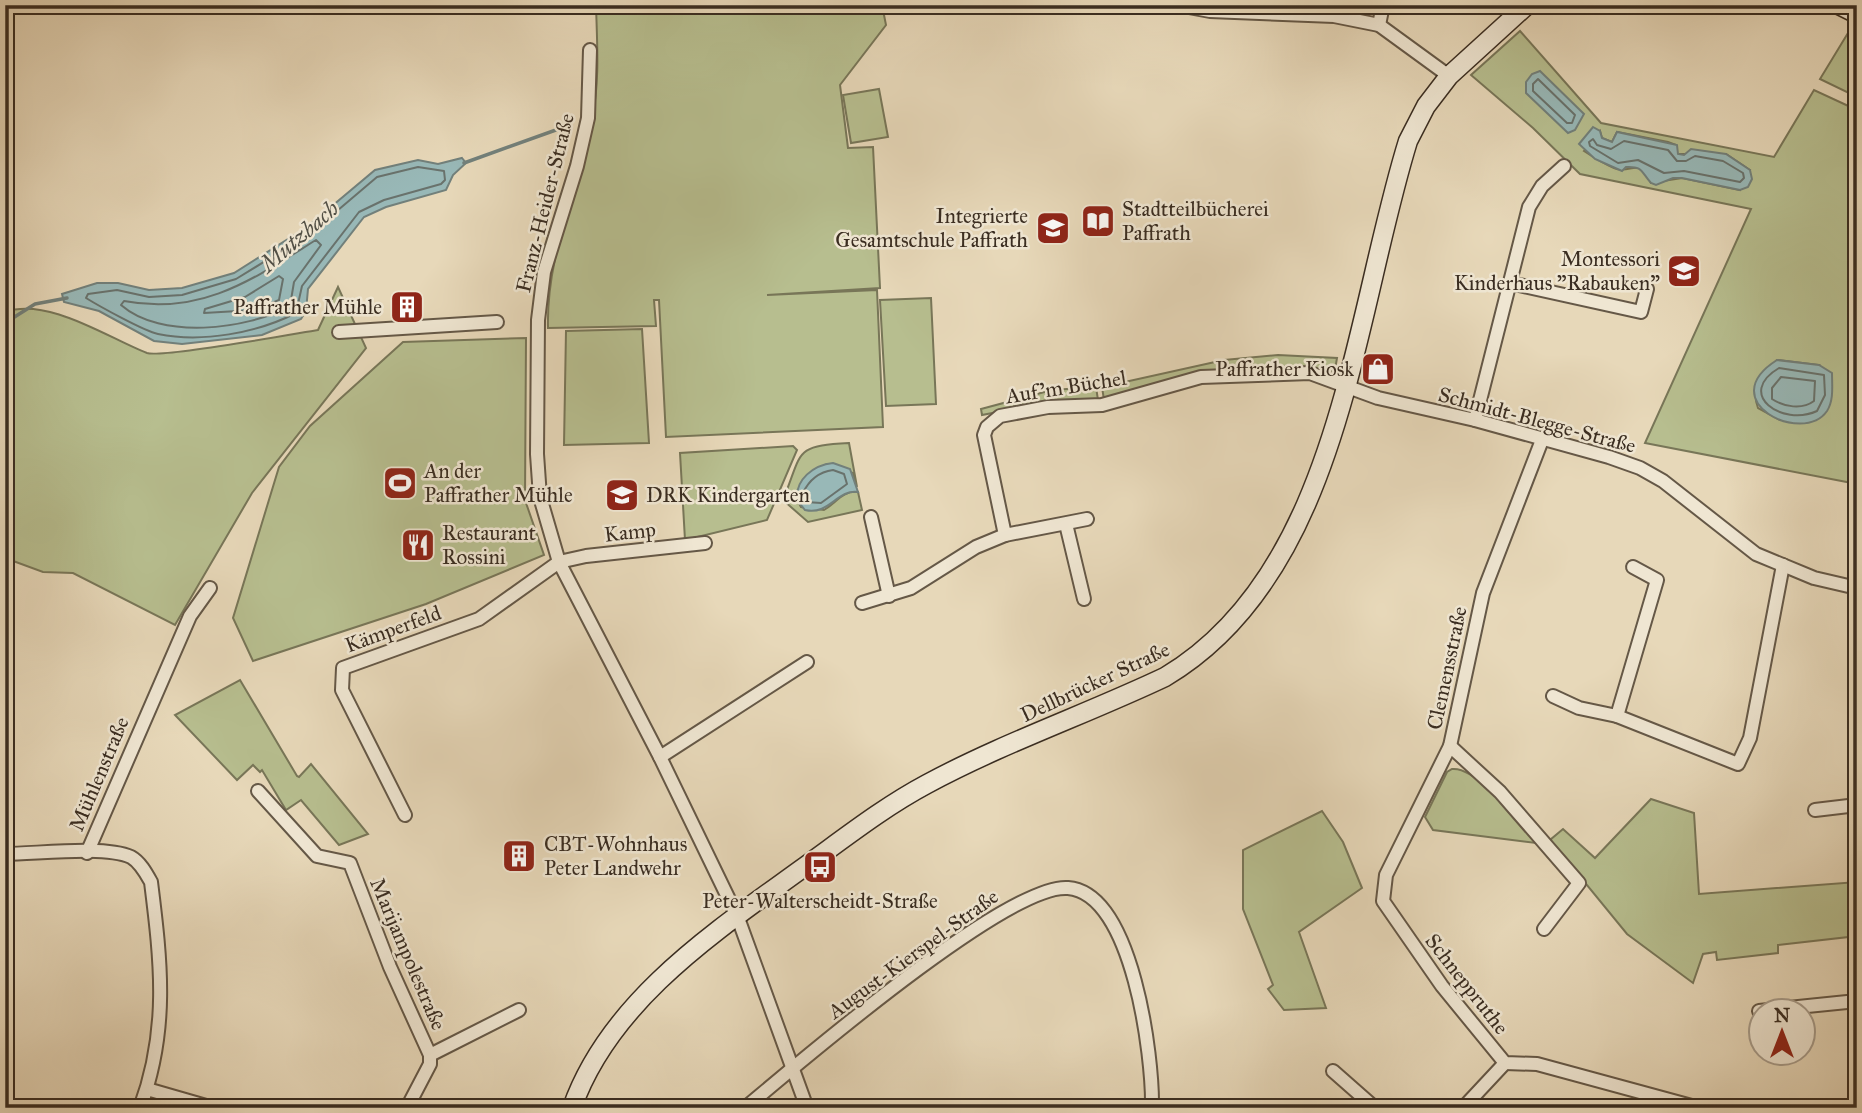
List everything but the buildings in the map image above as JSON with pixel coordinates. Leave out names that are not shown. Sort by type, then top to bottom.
[{"type":"main road","name":"Dellbrücker Straße","points":[[572,1108],[589,1068],[623,1019],[670,971],[887,807],[955,771],[1165,677],[1216,640],[1240,615],[1285,546],[1315,483],[1345,383],[1408,141],[1426,106],[1449,76],[1527,5]]},
{"type":"main road","points":[[1839,5],[1857,14]]},
{"type":"street","points":[[1178,5],[1210,11],[1334,16],[1380,25],[1449,76]]},
{"type":"street","points":[[1380,25],[1383,5]]},
{"type":"street","name":"Franz-Heider-Straße","points":[[590,50],[588,118],[577,166],[544,272],[538,320],[537,454],[540,497],[558,562],[660,757],[738,918]]},
{"type":"street","points":[[1475,421],[1529,207],[1542,186],[1564,166]]},
{"type":"street","points":[[1510,283],[1641,312],[1647,289]]},
{"type":"street","points":[[339,332],[497,322]]},
{"type":"street","name":"Auf'm Büchel","points":[[1005,535],[984,435],[987,427],[1000,416],[1048,407],[1102,405],[1200,377],[1292,372],[1310,373],[1345,383]]},
{"type":"street","name":"Schmidt-Blegge-Straße","points":[[1345,383],[1378,398],[1475,421],[1640,468],[1663,481],[1756,554],[1814,578],[1857,588]]},
{"type":"street","name":"Clemensstraße","points":[[1383,901],[1386,875],[1450,746],[1483,593],[1542,440]]},
{"type":"street","points":[[871,517],[889,596]]},
{"type":"street","points":[[862,603],[911,588],[976,547],[1005,535],[1087,519]]},
{"type":"street","points":[[1066,524],[1084,599]]},
{"type":"street","name":"Kamp","points":[[558,562],[586,556],[705,543]]},
{"type":"street","name":"Kämperfeld","points":[[405,815],[342,690],[343,668],[480,619],[558,562]]},
{"type":"street","points":[[1553,696],[1579,708],[1617,716],[1738,764],[1750,738],[1783,565]]},
{"type":"street","points":[[1617,716],[1657,580],[1633,567]]},
{"type":"street","name":"Mühlenstraße","points":[[140,1108],[159,1041],[162,971],[151,882],[145,870],[132,858],[109,852],[87,853],[190,616],[211,588]]},
{"type":"street","points":[[660,757],[807,662]]},
{"type":"street","points":[[1450,746],[1500,792],[1579,883],[1544,929]]},
{"type":"street","name":"Marijampolestraße","points":[[258,791],[317,856],[350,863],[390,967],[430,1055],[430,1065],[407,1108]]},
{"type":"street","points":[[1815,810],[1857,805]]},
{"type":"street","points":[[5,854],[87,853]]},
{"type":"street","name":"August-Kierspel-Straße","points":[[745,1108],[791,1069],[969,933],[1040,893],[1066,887],[1079,890],[1099,903],[1117,931],[1130,969],[1148,1045],[1152,1108]]},
{"type":"street","name":"Schneppruthe","points":[[1383,901],[1457,1006],[1505,1063],[1537,1065],[1699,1108]]},
{"type":"street","points":[[738,918],[807,1108]]},
{"type":"street","points":[[1816,1005],[1857,1001]]},
{"type":"street","name":"Marijampolestraße","points":[[430,1055],[519,1010]]},
{"type":"street","points":[[1463,1108],[1505,1063]]},
{"type":"street","points":[[1334,1071],[1375,1108]]},
{"type":"street","points":[[147,1089],[213,1108]]},
{"type":"green space","points":[[596,5],[882,5],[886,25],[840,85],[848,148],[873,147],[880,288],[767,295],[877,290],[883,427],[666,437],[659,300],[654,300],[656,326],[548,328],[557,248],[595,104]]},
{"type":"green space","points":[[1851,28],[1857,31],[1857,97],[1820,79]]},
{"type":"green space","points":[[1520,31],[1601,123],[1774,157],[1814,90],[1857,110],[1857,484],[1645,443],[1751,209],[1580,174],[1533,128],[1471,75]],"holes":[[[1600,131],[1602,138],[1612,142],[1617,132],[1668,142],[1676,145],[1677,154],[1726,154],[1750,170],[1740,190],[1682,178],[1651,183],[1639,168],[1620,170],[1584,151]],[[1777,360],[1819,365],[1780,420],[1758,408],[1756,400],[1759,382]]]},
{"type":"green space","points":[[879,89],[888,137],[851,143],[843,95]]},
{"type":"green space","points":[[338,287],[366,348],[252,493],[175,625],[73,573],[43,572],[5,558],[5,312],[22,309],[59,314],[147,353],[157,354],[318,330]]},
{"type":"green space","points":[[931,298],[936,404],[886,406],[880,300]]},
{"type":"green space","points":[[642,329],[649,443],[564,445],[566,331]]},
{"type":"green space","name":"An der Paffrather Mühle","points":[[526,338],[525,500],[544,555],[426,604],[253,661],[233,618],[279,467],[310,426],[403,342]]},
{"type":"green space","points":[[1278,355],[1337,358],[1335,370],[1327,372],[1289,366],[1214,371],[1104,400],[1102,387],[1224,360]]},
{"type":"green space","points":[[1096,387],[1098,400],[1038,404],[982,415],[981,409],[1052,390]]},
{"type":"green space","points":[[849,443],[857,487],[853,473],[827,464],[806,476],[797,500],[801,507],[824,510],[844,495],[858,492],[862,510],[808,522],[783,500],[798,461],[809,449]]},
{"type":"green space","points":[[793,446],[797,450],[767,520],[685,540],[680,453]]},
{"type":"green space","points":[[240,680],[297,776],[311,764],[368,834],[339,845],[301,800],[286,810],[262,770],[260,772],[253,765],[237,780],[175,715]]},
{"type":"green space","points":[[1452,769],[1474,777],[1486,786],[1536,843],[1433,830],[1425,817],[1447,772]]},
{"type":"green space","points":[[1651,799],[1694,813],[1699,894],[1857,882],[1857,936],[1778,945],[1778,953],[1717,960],[1716,952],[1703,954],[1693,983],[1627,934],[1550,840],[1563,829],[1595,858]]},
{"type":"green space","points":[[1322,811],[1343,842],[1362,888],[1299,932],[1326,1008],[1284,1010],[1268,989],[1273,985],[1243,909],[1243,850]]},
{"type":"water","points":[[1540,71],[1584,114],[1575,130],[1568,133],[1526,93],[1526,82],[1532,74]]},
{"type":"water","points":[[1593,127],[1600,131],[1602,138],[1612,142],[1617,132],[1677,145],[1678,154],[1684,155],[1691,149],[1726,154],[1750,170],[1752,179],[1748,187],[1740,190],[1682,178],[1673,178],[1656,185],[1639,169],[1626,167],[1622,171],[1595,159],[1579,144]]},
{"type":"water","points":[[462,158],[466,163],[453,175],[446,190],[386,207],[364,217],[308,289],[306,311],[301,319],[262,335],[182,344],[154,341],[99,311],[64,302],[62,294],[97,283],[118,283],[149,290],[182,288],[234,273],[307,227],[375,170],[418,160],[438,164]]},
{"type":"water","points":[[1777,360],[1819,365],[1832,373],[1831,402],[1827,411],[1815,421],[1800,424],[1783,421],[1769,414],[1758,403],[1754,390],[1760,375]]},
{"type":"water","points":[[833,463],[850,469],[858,492],[844,494],[820,509],[805,510],[797,500],[799,486],[807,474]]},
{"type":"waterway","name":"Mutzbach","points":[[464,163],[567,126]]},
{"type":"waterway","name":"Mutzbach","points":[[5,323],[35,304],[67,298]]},
{"type":"place","name":"Stadtteilbücherei Paffrath","points":[[1098,221]]},
{"type":"place","name":"Integrierte Gesamtschule Paffrath","points":[[1053,228]]},
{"type":"place","name":"Montessori Kinderhaus \"Rabauken\"","points":[[1684,271]]},
{"type":"place","name":"Paffrather Mühle","points":[[407,307]]},
{"type":"place","name":"Paffrather Kiosk","points":[[1378,369]]},
{"type":"place","name":"An der Paffrather Mühle","points":[[400,483]]},
{"type":"place","name":"DRK Kindergarten","points":[[622,495]]},
{"type":"place","name":"Restaurant Rossini","points":[[418,545]]},
{"type":"place","name":"CBT-Wohnhaus Peter Landwehr","points":[[519,856]]},
{"type":"place","name":"Peter-Walterscheidt-Straße","points":[[820,867]]}]
